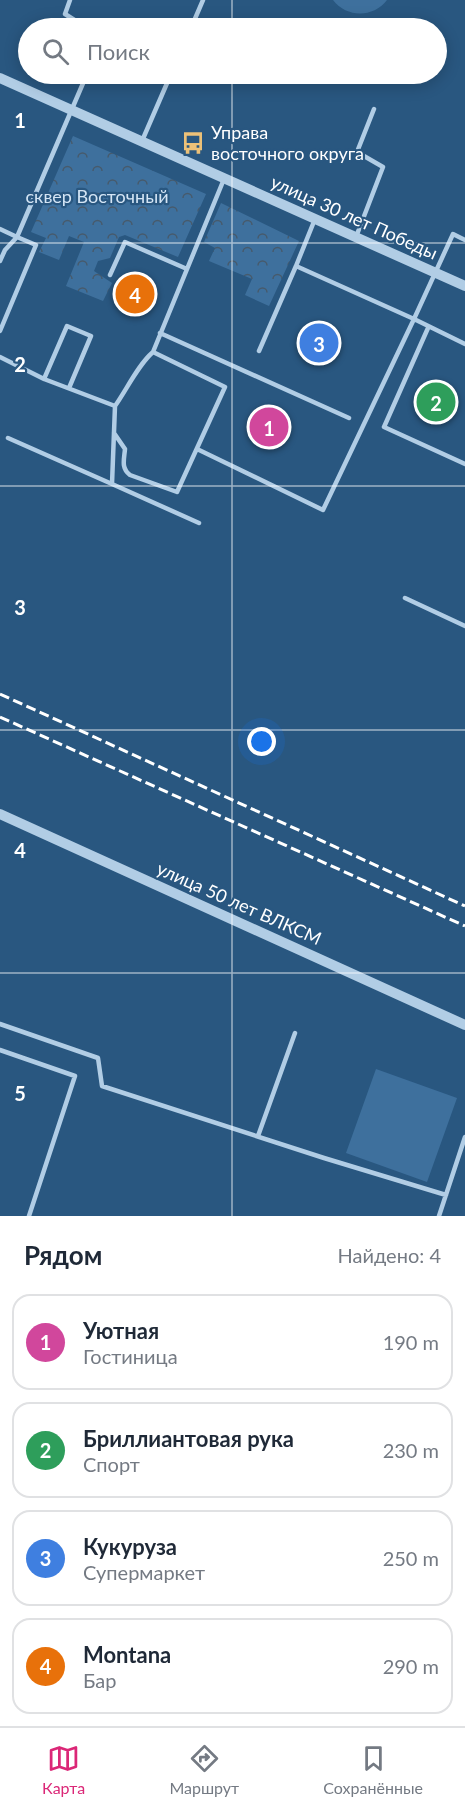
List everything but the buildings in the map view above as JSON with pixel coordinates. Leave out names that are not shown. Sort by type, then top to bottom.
[{"type":"street","name":"улица 30 лет Победы","points":[[0,78],[465,286]]},
{"type":"street","name":"улица 50 лет ВЛКСМ","points":[[0,814],[465,1025]]},
{"type":"lane","points":[[70,0],[65,14],[71,18]]},
{"type":"lane","points":[[195,18],[203,0]]},
{"type":"lane","points":[[0,261],[5,249],[17,237],[83,84]]},
{"type":"lane","points":[[142,141],[167,84]]},
{"type":"lane","points":[[356,237],[382,167],[357,152],[375,109]]},
{"type":"lane","points":[[112,484],[115,406],[135,377],[143,360],[153,352],[225,178]]},
{"type":"lane","points":[[259,351],[315,219]]},
{"type":"lane","points":[[0,229],[36,245],[0,331]]},
{"type":"lane","points":[[197,449],[323,510],[453,234],[465,240]]},
{"type":"lane","points":[[110,275],[124,242],[187,269]]},
{"type":"lane","points":[[296,266],[465,344]]},
{"type":"lane","points":[[44,379],[67,326],[91,336],[69,388]]},
{"type":"lane","points":[[428,328],[384,427],[465,464]]},
{"type":"lane","points":[[160,333],[348,418]]},
{"type":"lane","points":[[114,433],[125,449],[125,471],[130,475],[177,492],[225,387],[153,352]]},
{"type":"lane","points":[[0,357],[44,379],[115,406]]},
{"type":"lane","points":[[8,438],[199,523]]},
{"type":"lane","points":[[405,598],[465,626]]},
{"type":"lane","points":[[0,1024],[98,1058],[102,1086],[446,1195]]},
{"type":"lane","points":[[258,1136],[295,1033]]},
{"type":"lane","points":[[0,1050],[75,1076],[30,1216]]},
{"type":"lane","points":[[439,1216],[465,1137]]},
{"type":"green space","points":[[333,0],[387,0],[375,10],[360,14],[345,10]]},
{"type":"green space","name":"сквер Восточный","points":[[73,136],[206,194],[178,257],[125,235],[119,237],[110,258],[98,261],[94,271],[112,283],[103,301],[66,286],[84,242],[69,236],[59,260],[39,252],[46,238],[31,232]]},
{"type":"green space","name":"сквер Восточный","points":[[221,203],[299,241],[269,306],[245,295],[252,279],[209,261],[215,248],[204,242]]},
{"type":"green space","points":[[376,1069],[457,1098],[427,1182],[346,1153]]},
{"type":"railway","points":[[0,694],[465,906]]},
{"type":"railway","points":[[0,717],[465,926]]},
{"type":"place","name":"Управа восточного округа","points":[[193,143]]},
{"type":"place","name":"Montana","points":[[135,294]]},
{"type":"place","name":"Кукуруза","points":[[319,343]]},
{"type":"place","name":"Бриллиантовая рука","points":[[436,402]]},
{"type":"place","name":"Уютная","points":[[269,427]]}]
